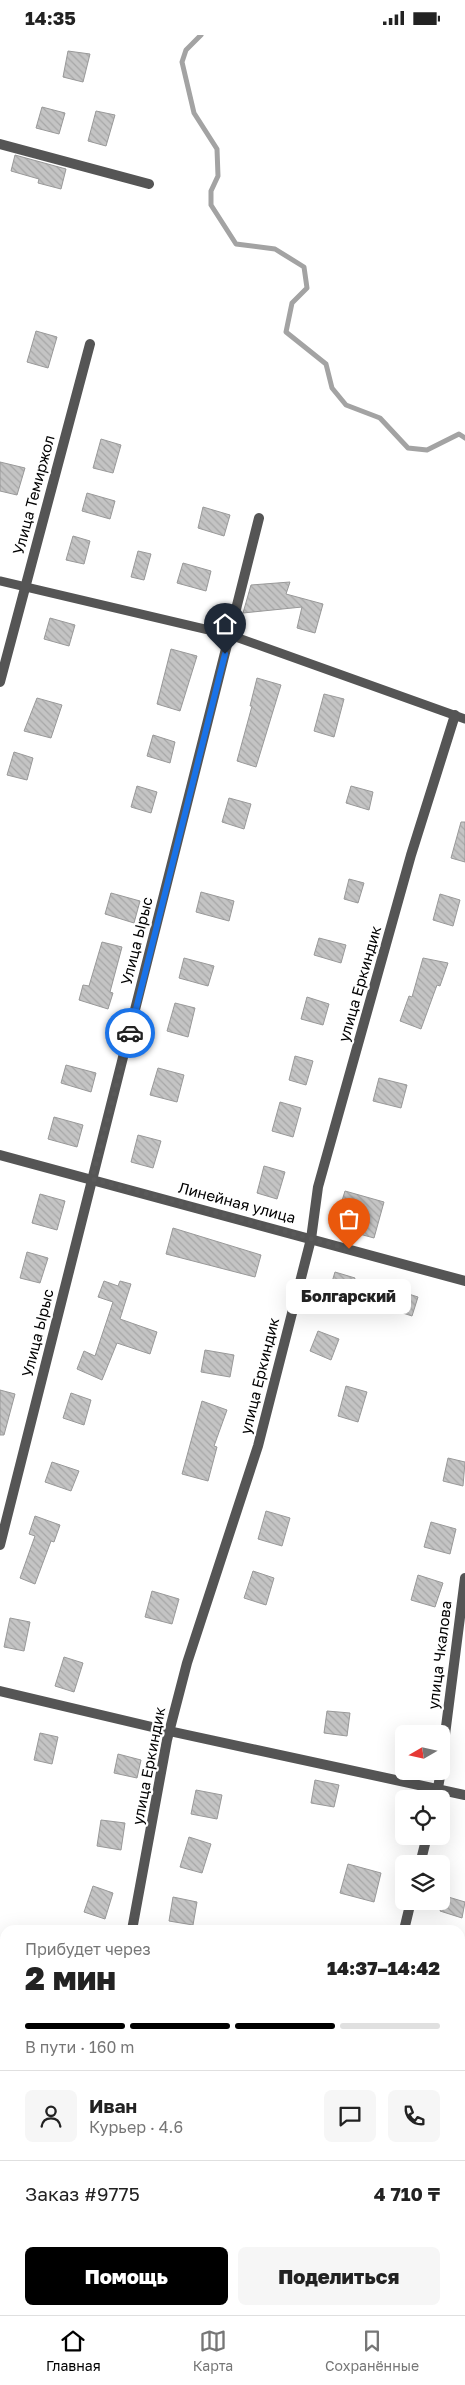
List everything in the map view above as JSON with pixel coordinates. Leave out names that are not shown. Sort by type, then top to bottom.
[{"type":"street","points":[[0,144],[149,184]]},
{"type":"street","name":"Улица Темиржол","points":[[0,683],[90,344]]},
{"type":"street","name":"Улица Ырыс","points":[[0,1545],[260,518]]},
{"type":"street","name":"улица Еркиндик","points":[[133,1925],[169,1731],[187,1663],[258,1446],[311,1239],[318,1187],[411,855],[460,717]]},
{"type":"street","name":"Линейная улица","points":[[0,1155],[465,1281]]},
{"type":"street","name":"улица Чкалова","points":[[446,1725],[465,1578]]},
{"type":"street","points":[[0,1691],[416,1790]]},
{"type":"street","points":[[450,1795],[465,1795]]},
{"type":"street","points":[[405,1925],[409,1910]]},
{"type":"lane","points":[[0,581],[230,635],[460,717]]},
{"type":"building","points":[[68,51],[90,54],[83,82],[63,77]]},
{"type":"building","points":[[42,107],[65,113],[59,134],[36,128]]},
{"type":"building","points":[[96,111],[115,115],[106,146],[88,141]]},
{"type":"building","points":[[15,155],[66,169],[61,189],[38,183],[39,179],[11,171]]},
{"type":"building","points":[[36,331],[57,337],[48,368],[27,362]]},
{"type":"building","points":[[101,439],[121,445],[113,473],[93,468]]},
{"type":"building","points":[[0,462],[25,468],[17,495],[0,491]]},
{"type":"building","points":[[87,493],[115,501],[110,519],[82,511]]},
{"type":"building","points":[[203,507],[230,515],[224,536],[198,528]]},
{"type":"building","points":[[73,536],[90,541],[84,564],[66,560]]},
{"type":"building","points":[[138,551],[151,554],[144,580],[131,577]]},
{"type":"building","points":[[183,563],[211,571],[206,591],[177,583]]},
{"type":"building","points":[[290,582],[286,594],[323,604],[315,633],[297,628],[302,607],[243,613],[251,585]]},
{"type":"building","points":[[50,618],[75,625],[69,646],[44,639]]},
{"type":"building","points":[[171,649],[197,656],[180,711],[157,704]]},
{"type":"building","points":[[257,678],[281,685],[256,767],[237,761],[252,706],[250,706]]},
{"type":"building","points":[[324,694],[344,699],[334,737],[314,731]]},
{"type":"building","points":[[37,698],[62,705],[51,738],[24,731]]},
{"type":"building","points":[[153,735],[175,742],[170,763],[147,756]]},
{"type":"building","points":[[14,752],[33,758],[27,780],[7,775]]},
{"type":"building","points":[[137,786],[157,792],[151,813],[131,807]]},
{"type":"building","points":[[351,786],[373,792],[369,810],[346,803]]},
{"type":"building","points":[[229,798],[251,804],[244,829],[222,822]]},
{"type":"building","points":[[461,822],[465,822],[465,862],[451,858]]},
{"type":"building","points":[[349,879],[364,883],[358,903],[344,899]]},
{"type":"building","points":[[201,892],[234,901],[229,921],[196,912]]},
{"type":"building","points":[[111,893],[140,901],[134,923],[105,914]]},
{"type":"building","points":[[440,894],[460,900],[453,926],[433,920]]},
{"type":"building","points":[[319,938],[346,945],[341,963],[314,955]]},
{"type":"building","points":[[102,942],[122,947],[110,992],[113,993],[108,1009],[79,1000],[83,985],[89,986]]},
{"type":"building","points":[[184,958],[214,966],[208,986],[179,978]]},
{"type":"building","points":[[423,958],[448,963],[440,986],[437,985],[421,1029],[400,1021],[409,996],[412,997]]},
{"type":"building","points":[[307,997],[329,1004],[323,1025],[301,1019]]},
{"type":"building","points":[[175,1003],[195,1008],[188,1037],[167,1031]]},
{"type":"building","points":[[295,1056],[313,1061],[306,1085],[289,1080]]},
{"type":"building","points":[[66,1065],[96,1073],[91,1092],[61,1083]]},
{"type":"building","points":[[158,1068],[184,1075],[177,1102],[150,1095]]},
{"type":"building","points":[[379,1078],[407,1085],[401,1108],[373,1101]]},
{"type":"building","points":[[280,1102],[301,1108],[293,1137],[272,1131]]},
{"type":"building","points":[[54,1117],[83,1125],[77,1147],[48,1139]]},
{"type":"building","points":[[138,1135],[161,1141],[153,1168],[131,1162]]},
{"type":"building","points":[[264,1166],[285,1172],[277,1199],[257,1193]]},
{"type":"building","points":[[345,1191],[384,1202],[374,1238],[334,1227]]},
{"type":"building","points":[[40,1194],[65,1201],[57,1230],[32,1223]]},
{"type":"building","points":[[173,1228],[261,1255],[255,1277],[166,1254]]},
{"type":"building","points":[[27,1252],[48,1258],[40,1283],[20,1278]]},
{"type":"building","points":[[335,1272],[355,1278],[349,1300],[328,1295]]},
{"type":"building","points":[[104,1281],[118,1286],[120,1281],[131,1284],[120,1319],[157,1332],[150,1354],[117,1343],[102,1380],[77,1369],[84,1351],[95,1356],[113,1302],[98,1297]]},
{"type":"building","points":[[390,1288],[418,1297],[412,1316],[384,1307]]},
{"type":"building","points":[[318,1331],[339,1339],[331,1360],[310,1351]]},
{"type":"building","points":[[205,1350],[234,1355],[230,1377],[201,1372]]},
{"type":"building","points":[[346,1386],[367,1392],[358,1422],[338,1416]]},
{"type":"building","points":[[0,1390],[15,1394],[4,1435],[0,1435]]},
{"type":"building","points":[[71,1393],[91,1400],[84,1425],[63,1418]]},
{"type":"building","points":[[202,1401],[227,1410],[214,1446],[217,1447],[208,1481],[182,1474]]},
{"type":"building","points":[[448,1458],[465,1462],[463,1486],[443,1481]]},
{"type":"building","points":[[52,1462],[79,1471],[71,1491],[45,1482]]},
{"type":"building","points":[[266,1511],[290,1518],[282,1546],[258,1539]]},
{"type":"building","points":[[35,1516],[60,1525],[54,1542],[51,1541],[35,1584],[20,1578],[35,1536],[29,1534]]},
{"type":"building","points":[[431,1522],[456,1529],[450,1554],[424,1547]]},
{"type":"building","points":[[253,1571],[274,1578],[266,1605],[244,1598]]},
{"type":"building","points":[[418,1575],[443,1583],[435,1607],[411,1600]]},
{"type":"building","points":[[152,1591],[179,1599],[172,1624],[145,1617]]},
{"type":"building","points":[[10,1618],[30,1622],[24,1651],[4,1647]]},
{"type":"building","points":[[64,1657],[83,1663],[74,1692],[55,1686]]},
{"type":"building","points":[[327,1711],[350,1713],[347,1736],[324,1733]]},
{"type":"building","points":[[40,1733],[58,1737],[52,1764],[34,1760]]},
{"type":"building","points":[[118,1754],[141,1760],[137,1778],[114,1773]]},
{"type":"building","points":[[315,1780],[339,1785],[334,1807],[311,1803]]},
{"type":"building","points":[[196,1790],[222,1795],[217,1819],[191,1814]]},
{"type":"building","points":[[101,1820],[125,1823],[121,1850],[97,1846]]},
{"type":"building","points":[[189,1837],[211,1844],[202,1873],[180,1867]]},
{"type":"building","points":[[348,1864],[381,1873],[374,1902],[340,1893]]},
{"type":"building","points":[[93,1886],[113,1893],[105,1919],[84,1912]]},
{"type":"building","points":[[173,1897],[197,1902],[193,1925],[169,1921]]},
{"type":"building","points":[[450,1898],[465,1902],[462,1918],[440,1911],[450,1910]]},
{"type":"waterway","points":[[201,35],[186,50],[182,62],[194,113],[217,149],[218,176],[211,191],[211,205],[236,244],[275,249],[304,267],[307,288],[292,303],[286,332],[326,364],[332,388],[346,405],[380,418],[408,448],[427,450],[459,434],[465,438]]},
{"type":"way so far","points":[[130,1033],[92,1179],[349,1249]]},
{"type":"place","name":"Болгарский","points":[[349,1249]]},
{"type":"route","points":[[130,1033],[225,654]]}]
